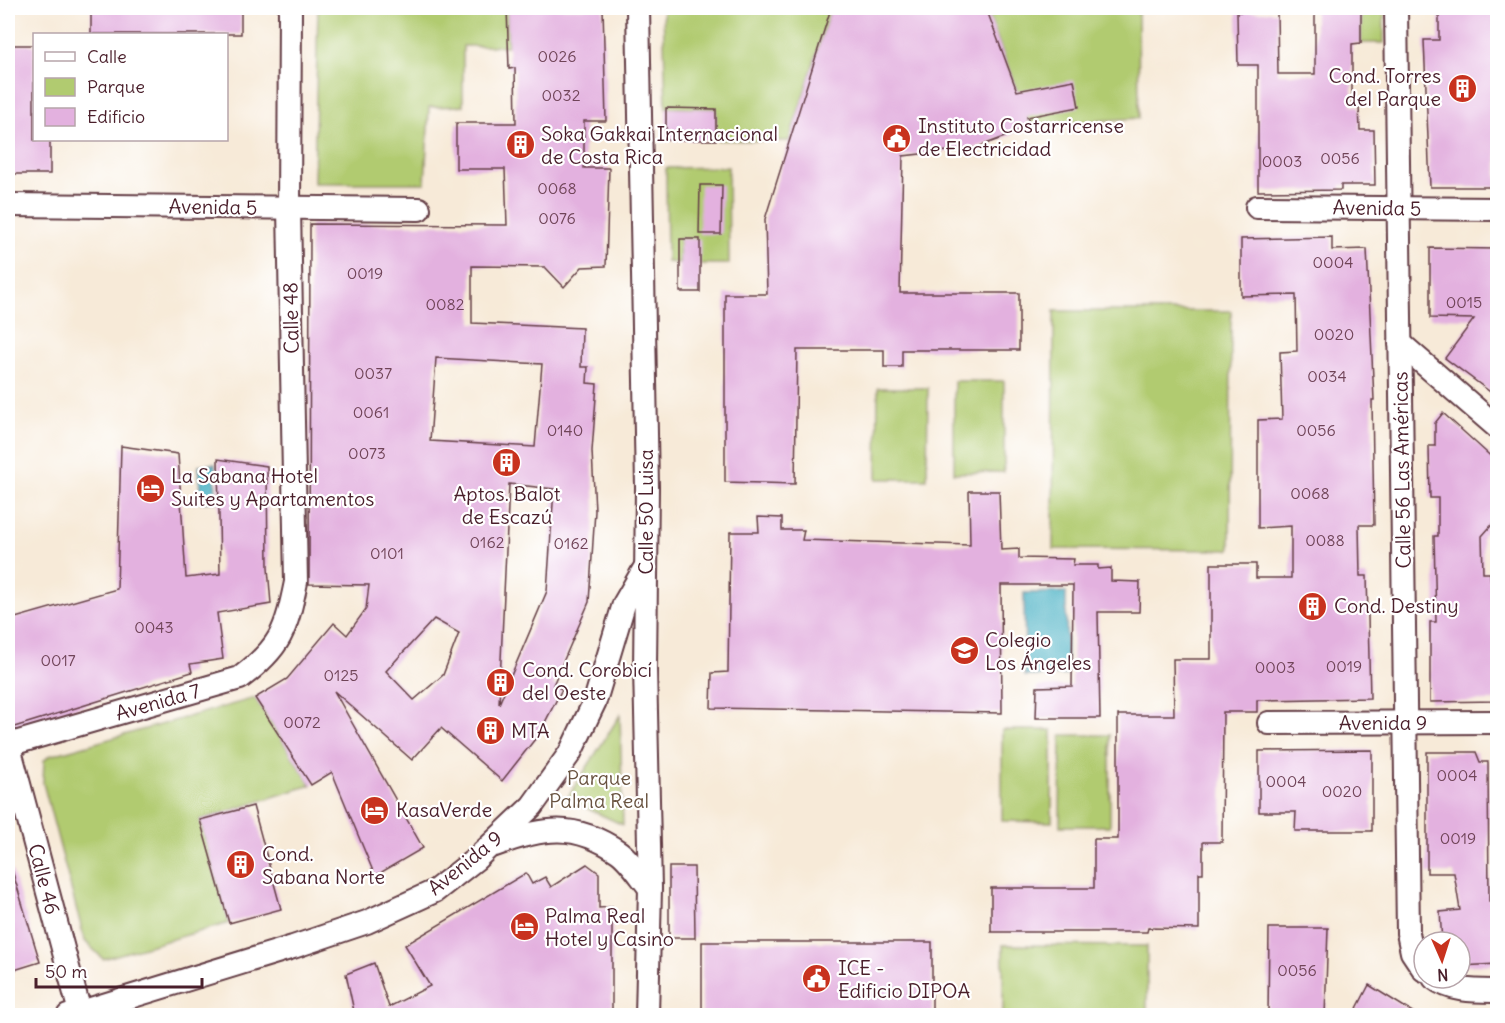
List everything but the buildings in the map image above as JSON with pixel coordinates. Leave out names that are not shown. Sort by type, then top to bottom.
[{"type":"street","name":"Calle 48","points":[[287,627],[296,582],[289,208],[290,8]]},
{"type":"street","name":"Calle 50 Luisa","points":[[638,8],[646,565],[645,715],[650,888],[647,1016]]},
{"type":"street","name":"Calle 56 Las Américas","points":[[1396,8],[1408,933],[1412,948]]},
{"type":"street","name":"Avenida 5","points":[[8,205],[419,209]]},
{"type":"street","name":"Avenida 5","points":[[1257,207],[1497,209]]},
{"type":"street","points":[[1400,343],[1497,428]]},
{"type":"street","name":"Avenida 9","points":[[76,1014],[367,922],[435,891],[490,847],[532,806],[570,753],[595,701],[624,604],[646,565]]},
{"type":"street","name":"Avenida 7","points":[[8,744],[240,678],[266,659],[287,627]]},
{"type":"street","name":"Avenida 9","points":[[1269,723],[1497,722]]},
{"type":"street","name":"Calle 46","points":[[8,744],[76,1014]]},
{"type":"street","points":[[490,847],[543,829],[571,830],[621,853],[650,888]]},
{"type":"street","points":[[1463,990],[1497,991]]},
{"type":"green space","points":[[318,8],[507,8],[508,46],[463,46],[463,106],[429,107],[425,183],[314,183]]},
{"type":"green space","points":[[663,8],[831,8],[789,141],[716,140],[716,109],[666,108]]},
{"type":"green space","points":[[986,8],[1138,8],[1139,118],[1030,125]]},
{"type":"green space","points":[[1361,8],[1384,8],[1384,43],[1361,43]]},
{"type":"green space","points":[[728,167],[729,264],[700,264],[680,239],[680,263],[667,262],[666,168]]},
{"type":"green space","points":[[1054,311],[1231,311],[1230,550],[1053,549]]},
{"type":"green space","points":[[954,381],[1004,381],[1004,472],[954,473]]},
{"type":"green space","points":[[878,388],[928,388],[927,479],[877,479]]},
{"type":"green space","points":[[255,698],[311,785],[200,820],[229,923],[103,959],[85,941],[43,783],[44,761],[49,756]]},
{"type":"green space","name":"Parque Palma Real","points":[[620,715],[623,825],[567,799]]},
{"type":"green space","points":[[1002,730],[1052,730],[1052,822],[1002,821]]},
{"type":"green space","points":[[1061,735],[1110,735],[1110,826],[1060,826]]},
{"type":"green space","points":[[1003,945],[1147,946],[1147,1015],[1003,1015]]},
{"type":"water","points":[[215,464],[216,502],[200,502],[199,465]]},
{"type":"water","points":[[1066,592],[1067,675],[1025,676],[1024,593]]},
{"type":"place","name":"Cond. Torres del Parque","points":[[1462,88]]},
{"type":"place","name":"Instituto Costarricense de Electricidad","points":[[897,138]]},
{"type":"place","name":"Soka Gakkai Internacional de Costa Rica","points":[[520,145]]},
{"type":"place","name":"Aptos. Balot de Escazú","points":[[507,463]]},
{"type":"place","name":"La Sabana Hotel Suites y Apartamentos","points":[[150,488]]},
{"type":"place","name":"Cond. Destiny","points":[[1313,606]]},
{"type":"place","name":"Colegio Los Ángeles","points":[[964,651]]},
{"type":"place","name":"Cond. Corobicí del Oeste","points":[[501,682]]},
{"type":"place","name":"MTA","points":[[490,731]]},
{"type":"place","name":"KasaVerde","points":[[375,810]]},
{"type":"place","name":"Cond. Sabana Norte","points":[[241,865]]},
{"type":"place","name":"Palma Real Hotel y Casino","points":[[524,927]]},
{"type":"place","name":"ICE - Edificio DIPOA","points":[[817,979]]}]
